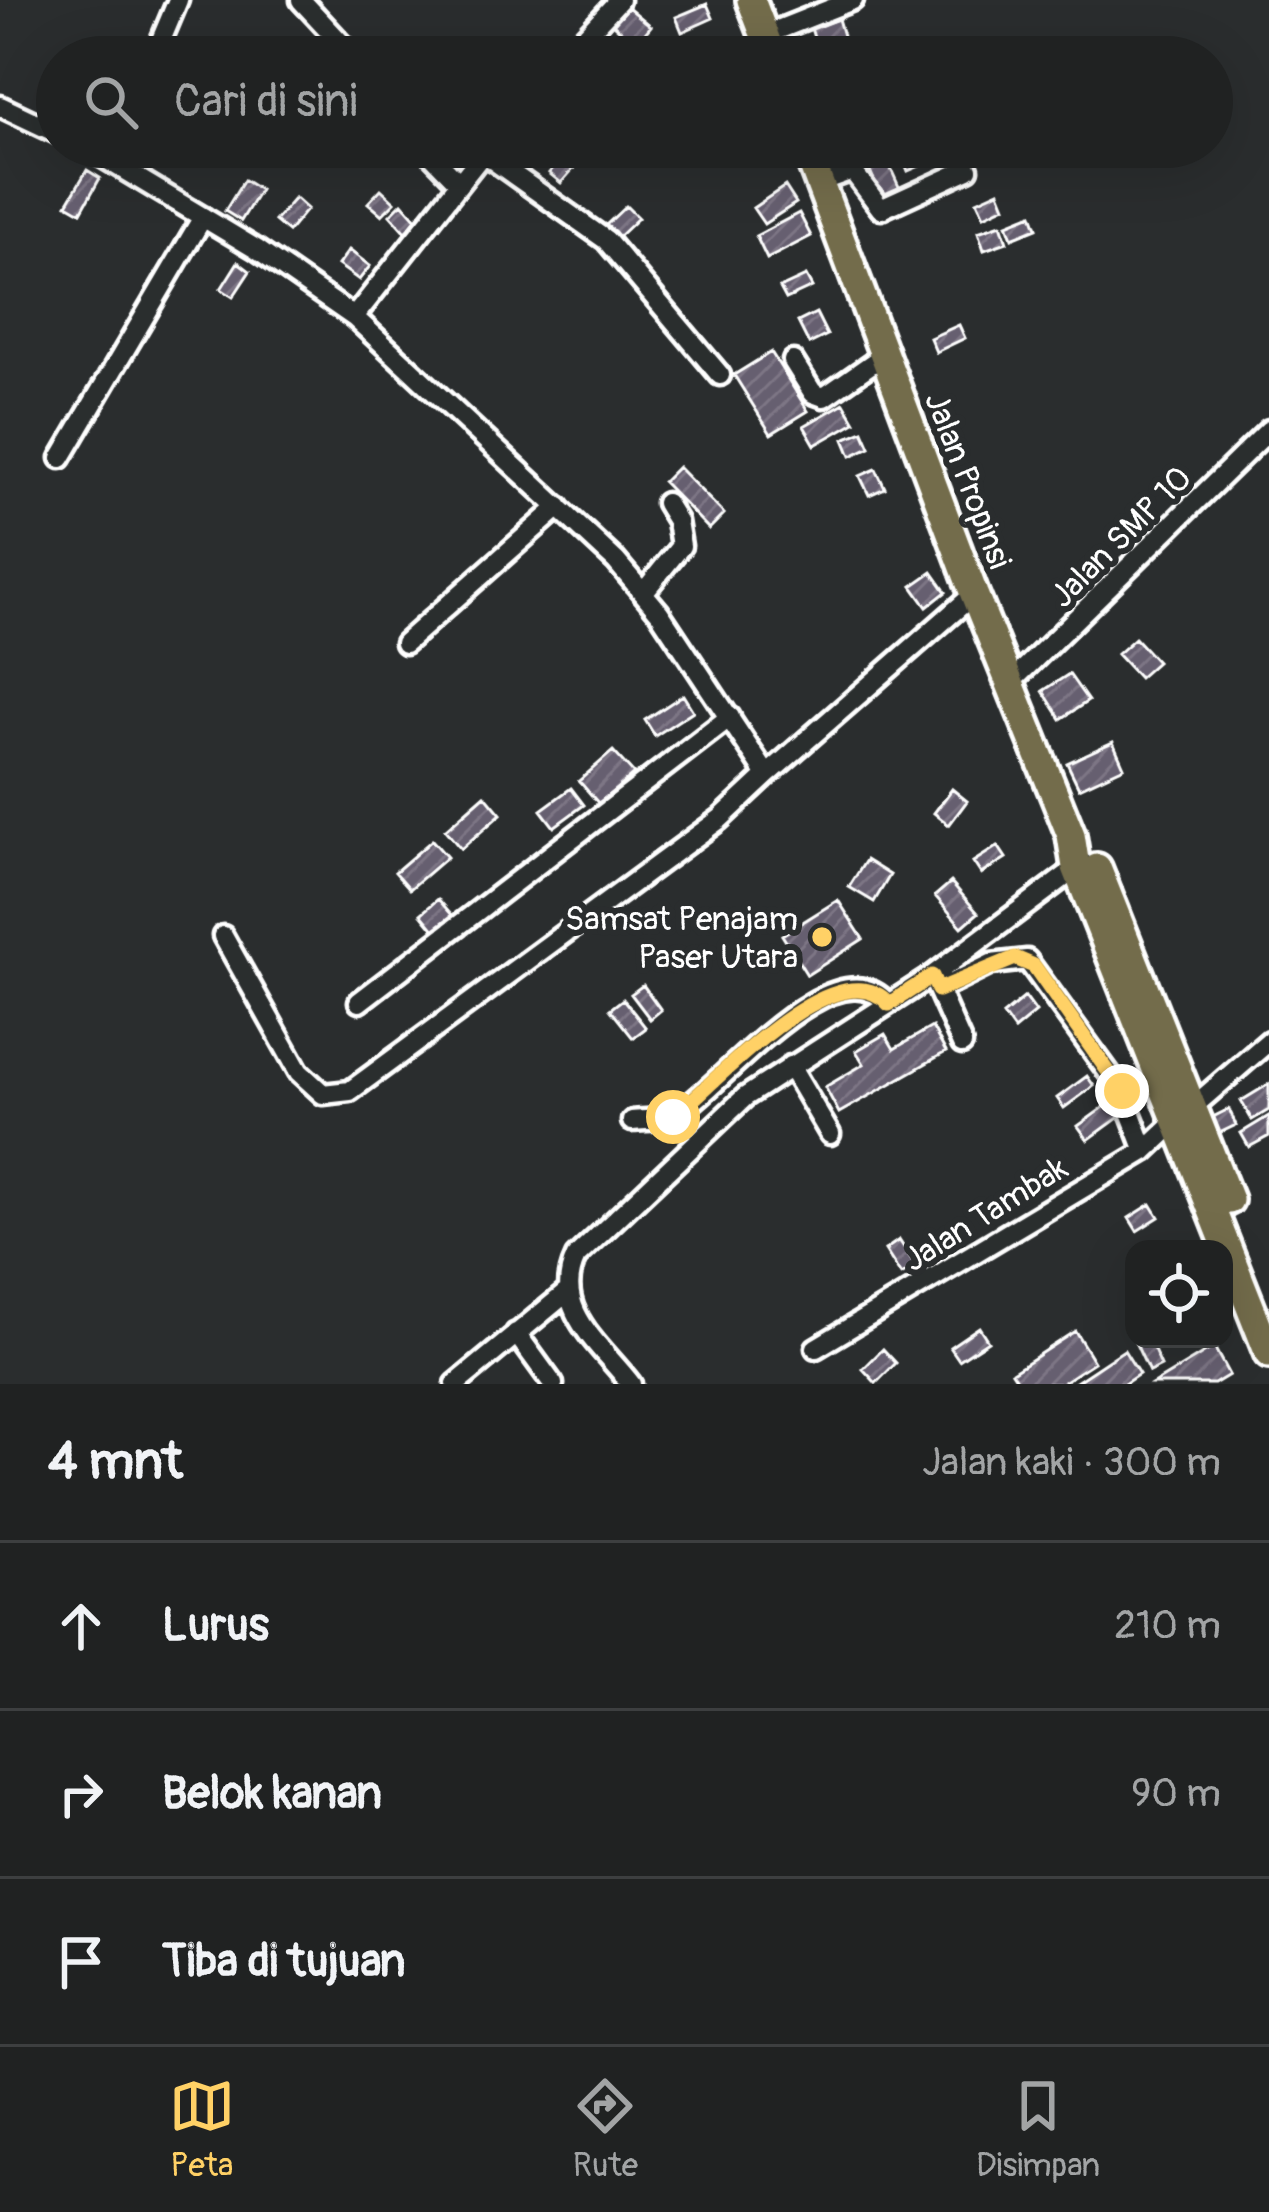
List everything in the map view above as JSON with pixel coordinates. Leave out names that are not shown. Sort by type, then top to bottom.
[{"type":"highway","points":[[751,0],[764,36]]},
{"type":"highway","name":"Jalan Propinsi","points":[[814,168],[974,594],[1186,1112],[1221,1240]]},
{"type":"highway","points":[[1186,1112],[1269,1305]]},
{"type":"highway","name":"Jalan Propinsi","points":[[1233,1283],[1269,1354]]},
{"type":"street","points":[[163,36],[178,0]]},
{"type":"street","points":[[301,0],[334,36]]},
{"type":"street","points":[[586,36],[619,0]]},
{"type":"street","points":[[787,36],[854,0]]},
{"type":"street","points":[[0,106],[36,123]]},
{"type":"street","points":[[122,168],[354,317],[559,507],[643,593],[766,775]]},
{"type":"street","points":[[444,168],[458,182]]},
{"type":"street","points":[[354,317],[470,168]]},
{"type":"street","points":[[510,168],[606,240],[720,375]]},
{"type":"street","points":[[819,182],[852,170],[880,209],[968,169]]},
{"type":"street","points":[[61,458],[203,217]]},
{"type":"street","points":[[794,361],[813,393],[824,397],[884,355]]},
{"type":"street","name":"Jalan SMP 10","points":[[1010,683],[1269,430]]},
{"type":"street","points":[[643,593],[681,546],[677,521],[666,503]]},
{"type":"street","points":[[405,644],[559,507]]},
{"type":"street","points":[[223,936],[299,1072],[323,1094],[350,1091],[720,819],[974,594]]},
{"type":"street","points":[[359,1003],[730,717]]},
{"type":"street","points":[[935,983],[1084,862]]},
{"type":"street","points":[[470,1379],[566,1293],[576,1257],[745,1097],[889,1004],[991,964],[1027,960],[1122,1091],[1145,1151]]},
{"type":"street","points":[[935,983],[962,1044]]},
{"type":"street","points":[[632,1121],[673,1117],[808,1003],[856,987],[871,989],[889,1004]]},
{"type":"street","name":"Jalan Tambak","points":[[816,1348],[1145,1151],[1269,1042]]},
{"type":"street","points":[[790,1066],[830,1133]]},
{"type":"street","points":[[566,1293],[631,1384]]},
{"type":"street","points":[[516,1334],[554,1384]]},
{"type":"building","points":[[707,4],[713,18],[682,32],[676,17]]},
{"type":"building","points":[[628,7],[651,26],[643,36],[627,36],[613,24]]},
{"type":"building","points":[[838,19],[843,36],[813,36],[811,28]]},
{"type":"building","points":[[553,168],[574,168],[561,183],[549,173]]},
{"type":"building","points":[[869,168],[891,168],[900,189],[882,198]]},
{"type":"building","points":[[87,170],[100,178],[81,212],[67,204]]},
{"type":"building","points":[[244,180],[260,190],[241,221],[225,211]]},
{"type":"building","points":[[785,186],[796,203],[764,224],[753,208]]},
{"type":"building","points":[[381,189],[395,202],[382,215],[368,203]]},
{"type":"building","points":[[999,191],[1005,206],[984,216],[977,201]]},
{"type":"building","points":[[295,198],[307,209],[288,232],[275,221]]},
{"type":"building","points":[[402,203],[418,221],[405,232],[390,215]]},
{"type":"building","points":[[626,206],[638,218],[618,237],[606,225]]},
{"type":"building","points":[[799,213],[811,236],[767,259],[756,236]]},
{"type":"building","points":[[1032,214],[1037,228],[1012,238],[1007,224]]},
{"type":"building","points":[[1001,224],[1007,242],[984,250],[978,232]]},
{"type":"building","points":[[349,250],[370,266],[359,280],[338,265]]},
{"type":"building","points":[[238,262],[250,271],[233,297],[221,289]]},
{"type":"building","points":[[806,276],[812,287],[786,299],[780,288]]},
{"type":"building","points":[[816,313],[827,335],[809,344],[798,322]]},
{"type":"building","points":[[959,325],[965,338],[936,352],[930,338]]},
{"type":"building","points":[[771,352],[808,411],[771,434],[734,375]]},
{"type":"building","points":[[844,403],[855,422],[815,445],[804,426]]},
{"type":"building","points":[[863,431],[870,447],[851,456],[844,439]]},
{"type":"building","points":[[678,467],[724,514],[709,529],[663,482]]},
{"type":"building","points":[[876,469],[885,488],[869,495],[860,476]]},
{"type":"building","points":[[932,572],[946,592],[927,607],[912,586]]},
{"type":"building","points":[[1135,638],[1157,662],[1139,678],[1117,654]]},
{"type":"building","points":[[1069,674],[1088,701],[1061,719],[1043,691]]},
{"type":"building","points":[[683,695],[693,711],[655,736],[645,720]]},
{"type":"building","points":[[1113,742],[1124,767],[1079,788],[1067,763]]},
{"type":"building","points":[[613,751],[634,774],[599,804],[579,781]]},
{"type":"building","points":[[571,788],[584,805],[554,827],[541,810]]},
{"type":"building","points":[[952,789],[967,801],[949,825],[934,813]]},
{"type":"building","points":[[485,795],[501,814],[461,849],[445,830]]},
{"type":"building","points":[[432,840],[447,857],[410,889],[395,872]]},
{"type":"building","points":[[998,846],[1006,858],[981,874],[973,862]]},
{"type":"building","points":[[866,860],[890,875],[874,902],[849,887]]},
{"type":"building","points":[[951,882],[978,913],[962,927],[935,896]]},
{"type":"building","points":[[438,899],[453,916],[435,931],[421,914]]},
{"type":"building","name":"Samsat Penajam Paser Utara","points":[[838,900],[863,939],[807,975],[782,935]]},
{"type":"building","points":[[643,985],[661,1010],[650,1019],[631,994]]},
{"type":"building","points":[[1025,997],[1036,1012],[1014,1030],[1003,1015]]},
{"type":"building","points":[[623,999],[646,1028],[633,1038],[610,1009]]},
{"type":"building","points":[[932,1027],[946,1052],[839,1113],[825,1087],[864,1064],[856,1051],[885,1034],[894,1049]]},
{"type":"building","points":[[1087,1076],[1094,1086],[1064,1108],[1057,1098]]},
{"type":"building","points":[[1269,1084],[1269,1110],[1252,1120],[1241,1101]]},
{"type":"building","points":[[1111,1102],[1121,1116],[1088,1140],[1078,1126]]},
{"type":"building","points":[[1229,1109],[1236,1125],[1215,1135],[1207,1120]]},
{"type":"building","points":[[1269,1116],[1269,1136],[1249,1147],[1241,1133]]},
{"type":"building","points":[[1151,1204],[1159,1217],[1137,1231],[1129,1218]]},
{"type":"building","points":[[899,1240],[916,1266],[901,1275],[885,1250]]},
{"type":"building","points":[[979,1327],[988,1341],[959,1360],[950,1347]]},
{"type":"building","points":[[1075,1331],[1094,1362],[1060,1384],[1020,1384],[1012,1372]]},
{"type":"building","points":[[1138,1348],[1153,1348],[1161,1366],[1149,1372]]},
{"type":"building","points":[[1212,1348],[1229,1375],[1214,1384],[1153,1384]]},
{"type":"building","points":[[883,1349],[896,1363],[876,1383],[863,1369]]},
{"type":"building","points":[[1124,1350],[1139,1374],[1124,1384],[1073,1384]]},
{"type":"place","name":"Samsat Penajam Paser Utara","points":[[822,937]]},
{"type":"route","points":[[673,1117],[808,1003],[856,987],[871,989],[889,1004],[932,976],[938,990],[991,964],[1015,958],[1034,966],[1122,1091]]}]
